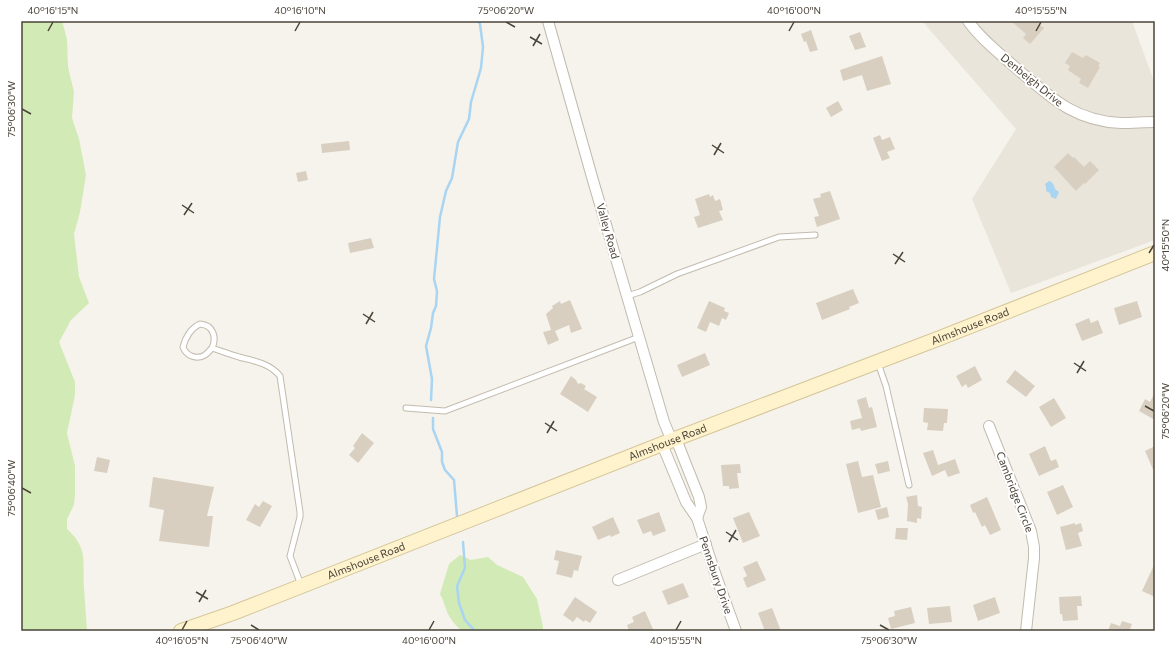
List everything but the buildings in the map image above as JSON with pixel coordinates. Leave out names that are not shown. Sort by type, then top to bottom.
[{"type":"main road","name":"Almshouse Road","points":[[180,631],[233,613],[670,441],[878,362],[1155,253]]},
{"type":"street","name":"Valley Road","points":[[548,21],[670,441]]},
{"type":"street","name":"Denbeigh Drive","points":[[968,21],[983,38],[1051,99],[1070,110],[1084,116],[1109,122],[1155,122]]},
{"type":"street","name":"Cambridge Circle","points":[[989,426],[1031,531],[1034,547],[1026,631]]},
{"type":"street","name":"Pennsbury Drive","points":[[670,441],[699,497],[701,507],[698,518]]},
{"type":"street","name":"Pennsbury Drive","points":[[670,441],[686,502],[698,518],[736,631]]},
{"type":"street","points":[[618,580],[706,544]]},
{"type":"lane","points":[[627,296],[640,292],[677,274],[779,237],[815,235]]},
{"type":"lane","points":[[200,324],[209,326],[212,330],[215,339],[212,348],[206,354],[198,357],[190,356],[183,347],[185,340],[193,328],[200,324]]},
{"type":"lane","points":[[406,408],[445,411],[639,337]]},
{"type":"lane","points":[[212,348],[268,365],[280,376],[300,512],[300,518],[290,556],[302,586]]},
{"type":"lane","points":[[878,362],[886,386],[909,485]]},
{"type":"shaded area","points":[[922,21],[1132,21],[1155,84],[1155,240],[1011,293],[972,199],[1016,129]]},
{"type":"green space","points":[[21,21],[62,21],[67,39],[68,67],[74,92],[72,118],[79,139],[86,175],[80,212],[74,234],[79,277],[89,303],[71,320],[59,342],[75,382],[75,395],[67,433],[75,466],[75,494],[74,505],[67,519],[67,529],[79,543],[82,550],[87,631],[21,631]]},
{"type":"green space","points":[[460,555],[471,560],[488,557],[497,565],[523,577],[537,599],[543,631],[462,631],[459,629],[452,621],[440,594],[449,564]]},
{"type":"water","points":[[1049,181],[1059,192],[1056,199],[1051,197],[1050,193],[1046,191],[1045,184]]},
{"type":"waterway","points":[[431,400],[432,379],[426,346],[433,313],[436,306],[437,291],[434,279],[440,217],[446,191],[452,178],[458,142],[469,119],[471,102],[481,68],[483,47],[480,24],[478,21]]},
{"type":"waterway","points":[[433,418],[433,429],[442,452],[442,462],[445,470],[454,480],[457,516]]},
{"type":"waterway","points":[[463,542],[465,568],[457,586],[459,603],[465,620],[475,631]]}]
